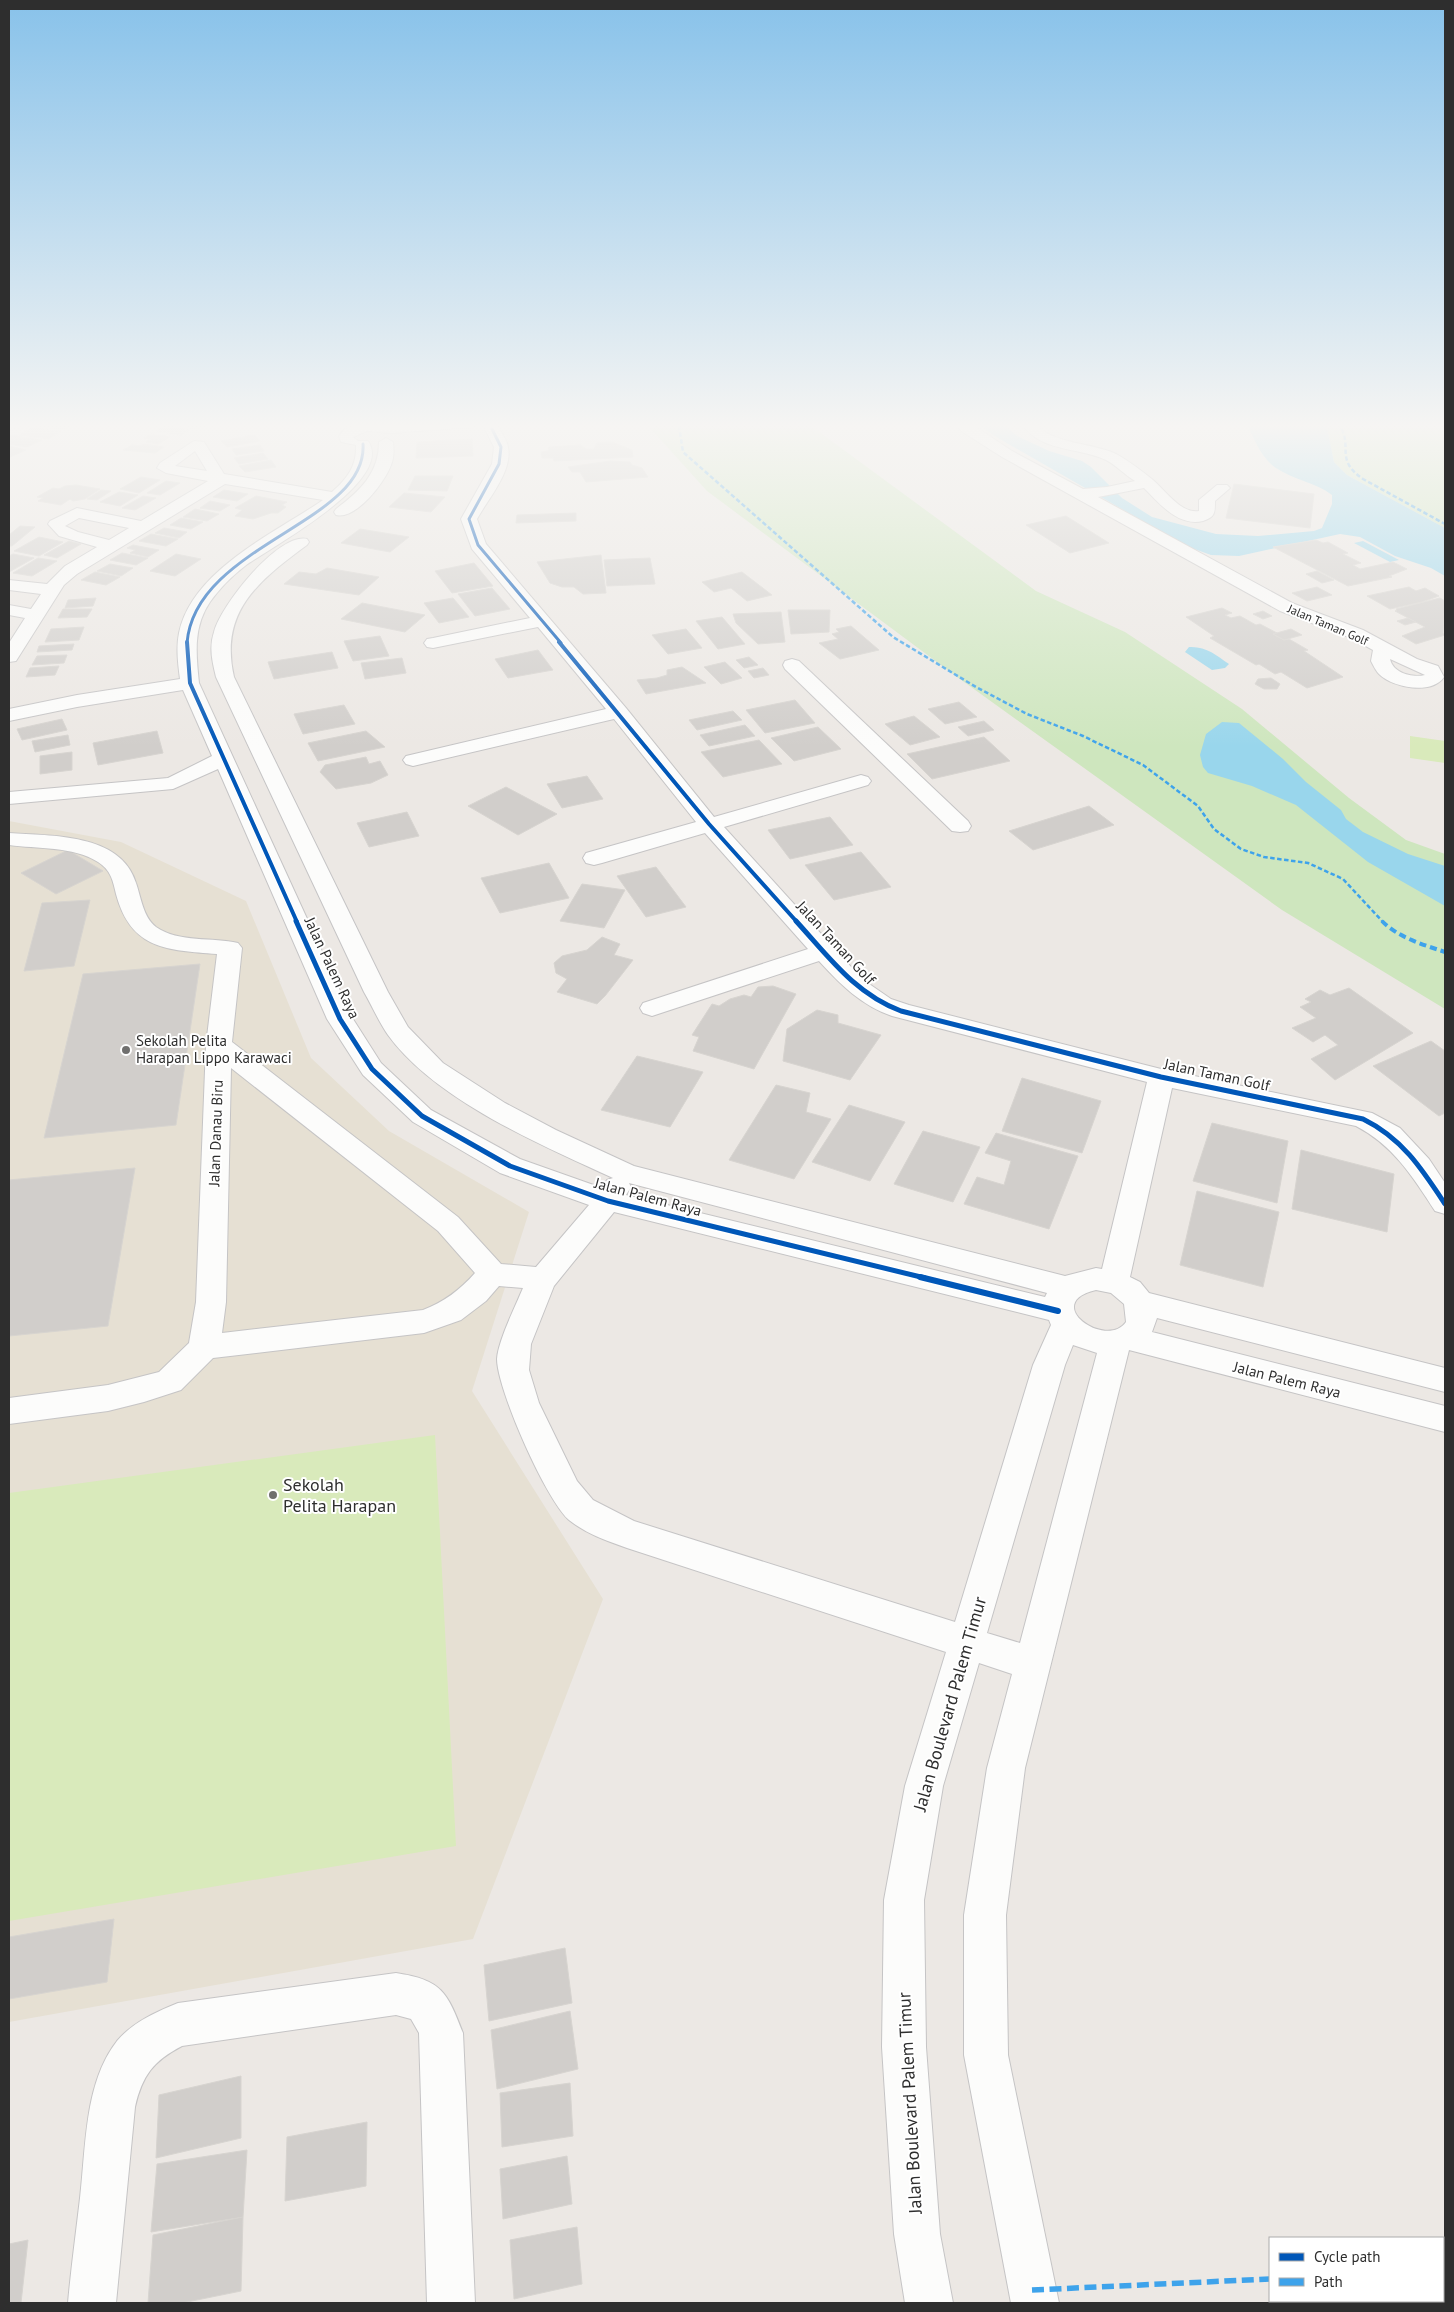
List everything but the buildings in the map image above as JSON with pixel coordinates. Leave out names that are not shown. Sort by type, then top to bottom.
[{"type":"street","points":[[63,531],[111,545]]},
{"type":"street","points":[[9,657],[57,582],[71,570],[136,531]]},
{"type":"street","name":"Jalan Palem Raya","points":[[285,531],[242,561],[218,582],[201,603],[190,627],[186,652],[190,681],[340,1019],[372,1069],[422,1116],[510,1166],[608,1201],[1063,1308]]},
{"type":"street","name":"Jalan Palem Raya","points":[[316,531],[278,558],[248,586],[234,604],[223,628],[220,652],[225,676],[372,983],[398,1031],[434,1069],[496,1109],[546,1136],[626,1173],[1063,1308]]},
{"type":"street","name":"Jalan Taman Golf","points":[[473,531],[478,545],[619,712],[709,824],[853,984],[882,1004],[901,1011],[1161,1077],[1348,1116],[1378,1125],[1393,1135],[1407,1151],[1445,1204]]},
{"type":"street","name":"Jalan Taman Golf","points":[[1151,531],[1286,607],[1357,634],[1382,649],[1380,661],[1386,671],[1403,679],[1439,684]]},
{"type":"street","points":[[9,585],[52,590]]},
{"type":"street","points":[[9,610],[35,615]]},
{"type":"street","points":[[433,643],[543,621]]},
{"type":"street","points":[[792,665],[884,778],[960,826]]},
{"type":"street","points":[[9,715],[77,701],[98,700],[190,681]]},
{"type":"street","points":[[413,760],[619,712]]},
{"type":"street","points":[[9,798],[160,786],[173,783],[224,758]]},
{"type":"street","points":[[594,858],[709,824],[884,778]]},
{"type":"street","name":"Jalan Danau Biru","points":[[9,839],[78,848],[106,857],[123,874],[129,899],[142,927],[152,935],[165,940],[230,948],[219,1045],[211,1302],[204,1347]]},
{"type":"street","points":[[652,1008],[825,951]]},
{"type":"street","points":[[219,1045],[448,1224],[481,1259],[492,1274],[543,1279]]},
{"type":"street","name":"Jalan Taman Golf","points":[[1114,1282],[1161,1077]]},
{"type":"street","points":[[626,1173],[608,1201],[543,1279],[519,1334],[513,1359],[516,1379],[563,1491],[578,1509],[600,1523],[627,1533],[1033,1664]]},
{"type":"street","points":[[9,1411],[108,1398],[144,1390],[170,1381],[204,1347],[424,1321],[450,1312],[475,1293],[492,1274]]},
{"type":"street","points":[[1096,1279],[1114,1282],[1129,1290],[1139,1302],[1143,1316],[1140,1328],[1122,1340],[1097,1342],[1079,1336],[1063,1308],[1079,1280],[1096,1279]]},
{"type":"street","points":[[1139,1302],[1415,1374],[1445,1380]]},
{"type":"street","name":"Jalan Boulevard Palem Timur","points":[[929,2303],[917,2234],[904,2047],[904,1900],[924,1786],[1048,1365],[1063,1308]]},
{"type":"street","name":"Jalan Palem Raya","points":[[1122,1340],[1445,1419]]},
{"type":"street","points":[[1035,2303],[986,2056],[985,1924],[1006,1768],[1122,1340]]},
{"type":"street","points":[[92,2303],[113,2107],[118,2084],[135,2052],[152,2037],[178,2025],[396,1994],[417,1996],[432,2008],[441,2033],[452,2303]]},
{"type":"shaded area","name":"Sekolah Pelita Harapan","points":[[9,821],[121,842],[246,901],[311,1058],[389,1131],[529,1212],[472,1391],[603,1599],[473,1939],[9,2022]]},
{"type":"green space","points":[[761,531],[954,531],[1036,591],[1125,632],[1242,709],[1349,798],[1406,840],[1445,854],[1445,1009],[1282,910],[953,674]]},
{"type":"green space","points":[[1410,736],[1445,741],[1445,763],[1410,758]]},
{"type":"green space","points":[[435,1435],[456,1846],[9,1921],[9,1493]]},
{"type":"water","points":[[1160,531],[1204,531],[1216,534],[1258,536],[1314,531],[1445,531],[1445,576],[1431,568],[1395,556],[1360,537],[1340,534],[1239,556],[1211,555],[1186,546]]},
{"type":"water","points":[[1363,541],[1399,560],[1390,562],[1354,543]]},
{"type":"water","points":[[1189,647],[1206,650],[1229,664],[1225,668],[1212,670],[1185,652]]},
{"type":"water","points":[[1222,722],[1239,723],[1283,759],[1306,782],[1341,810],[1346,819],[1363,832],[1408,854],[1445,866],[1445,906],[1368,862],[1296,805],[1252,786],[1208,773],[1203,767],[1200,755],[1206,734]]},
{"type":"marked path","points":[[773,531],[893,637],[976,687],[1027,714],[1083,736],[1143,765],[1198,806],[1214,829],[1241,849],[1264,857],[1308,863],[1343,879],[1387,926],[1421,944],[1445,952]]},
{"type":"marked path","points":[[1032,2290],[1269,2279]]},
{"type":"cycle path","points":[[287,531],[237,564],[217,582],[201,602],[188,633],[187,648],[190,683],[340,1019],[372,1069],[422,1116],[510,1166],[608,1201],[1058,1311]]},
{"type":"cycle path","points":[[473,531],[478,545],[619,712],[709,824],[853,984],[882,1004],[901,1011],[1161,1077],[1363,1119],[1378,1126],[1401,1144],[1420,1166],[1445,1204]]},
{"type":"place","name":"Sekolah Pelita Harapan Lippo Karawaci","points":[[126,1050]]},
{"type":"place","name":"Sekolah Pelita Harapan","points":[[273,1495]]}]
